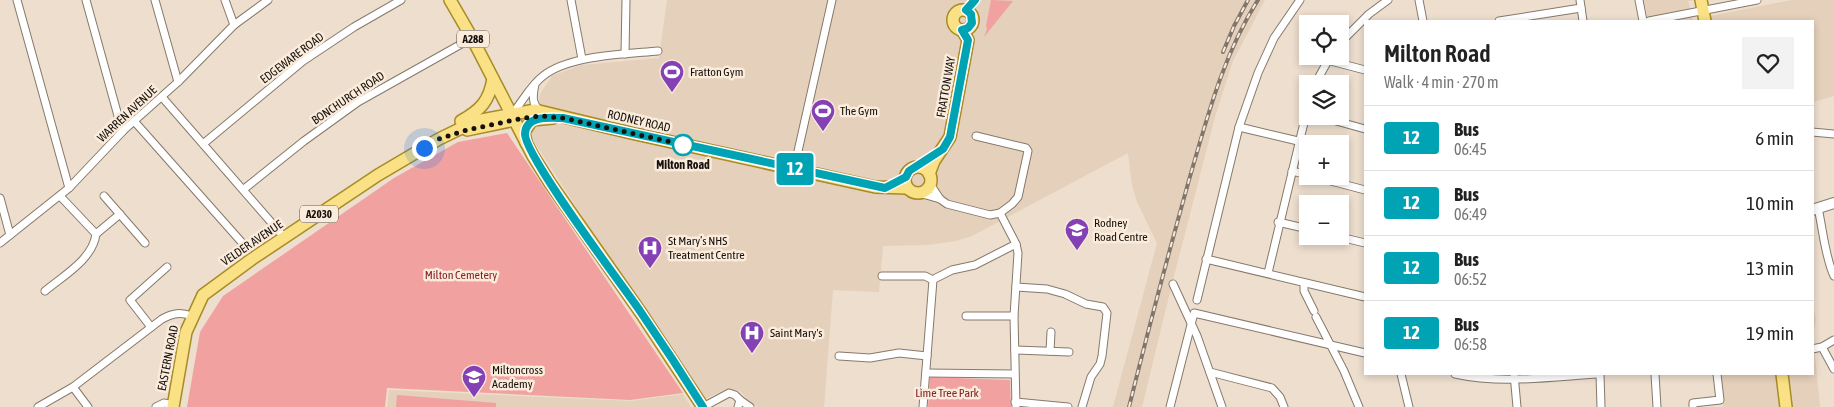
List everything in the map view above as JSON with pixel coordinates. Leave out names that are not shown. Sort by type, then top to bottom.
[{"type":"main road","name":"A288","points":[[450,0],[550,183],[641,313],[703,407]]},
{"type":"main road","name":"FRATTON WAY","points":[[929,179],[934,161],[950,137],[968,40],[962,30],[954,25],[953,18],[956,12],[966,10],[975,0]]},
{"type":"main road","name":"VELDER AVENUE","points":[[439,139],[450,127],[474,114],[484,104],[490,94],[493,79]]},
{"type":"main road","name":"RODNEY ROAD","points":[[513,117],[530,110],[540,111],[563,118],[885,188],[906,183]]},
{"type":"main road","name":"RODNEY ROAD","points":[[513,117],[541,116],[563,118]]},
{"type":"main road","name":"VELDER AVENUE","points":[[192,316],[202,295],[284,237],[378,175],[439,139],[513,117]]},
{"type":"main road","name":"RODNEY ROAD","points":[[526,142],[524,132],[532,120],[563,118]]},
{"type":"main road","points":[[906,183],[909,171],[943,149]]},
{"type":"main road","points":[[916,168],[923,169],[929,179],[926,190],[919,193]]},
{"type":"main road","name":"A2030","points":[[906,183],[913,192],[919,193]]},
{"type":"main road","name":"EASTERN ROAD","points":[[173,406],[186,332],[192,316]]},
{"type":"main road","points":[[1782,375],[1786,407]]},
{"type":"street","points":[[17,0],[69,188]]},
{"type":"street","points":[[86,0],[120,124],[124,130]]},
{"type":"street","points":[[155,0],[178,82]]},
{"type":"street","points":[[225,0],[234,25]]},
{"type":"street","name":"WARREN AVENUE","points":[[0,243],[69,188],[124,130],[178,82],[234,25],[268,0]]},
{"type":"street","name":"EDGEWARE ROAD","points":[[203,144],[303,61],[354,27],[401,0]]},
{"type":"street","points":[[571,0],[582,60]]},
{"type":"street","points":[[625,54],[626,0]]},
{"type":"street","points":[[794,168],[832,0]]},
{"type":"street","points":[[1196,300],[1239,127],[1258,73],[1274,38],[1300,0]]},
{"type":"street","points":[[1349,34],[1369,14],[1388,0]]},
{"type":"street","points":[[1419,0],[1423,20]]},
{"type":"street","points":[[1639,0],[1643,20]]},
{"type":"street","points":[[1654,20],[1757,0]]},
{"type":"street","points":[[1504,20],[1580,4],[1583,20]]},
{"type":"street","name":"BONCHURCH ROAD","points":[[244,189],[358,102],[472,38]]},
{"type":"street","points":[[513,117],[535,84],[554,68],[582,60],[658,51]]},
{"type":"street","points":[[1349,65],[1364,70]]},
{"type":"street","points":[[535,84],[532,98],[540,111]]},
{"type":"street","points":[[162,97],[284,237]]},
{"type":"street","points":[[134,121],[245,246]]},
{"type":"street","points":[[1268,273],[1278,222],[1303,125]]},
{"type":"street","points":[[1349,125],[1364,129]]},
{"type":"street","points":[[1239,127],[1298,141]]},
{"type":"street","points":[[1814,132],[1834,134]]},
{"type":"street","points":[[919,193],[940,199],[947,204],[990,215],[1000,213],[1012,204],[1018,197],[1028,151],[1026,148],[976,136]]},
{"type":"street","points":[[1292,171],[1299,173]]},
{"type":"street","points":[[929,179],[940,199]]},
{"type":"street","points":[[1346,185],[1364,190]]},
{"type":"street","points":[[60,196],[96,234]]},
{"type":"street","points":[[104,196],[145,243]]},
{"type":"street","points":[[0,198],[10,235]]},
{"type":"street","points":[[1834,203],[1815,209],[1826,244],[1828,261],[1834,276]]},
{"type":"street","points":[[1000,213],[1016,244],[1018,253],[1014,316],[1016,405],[1068,407]]},
{"type":"street","points":[[45,292],[91,250],[96,234],[120,214]]},
{"type":"street","points":[[1278,222],[1299,227]]},
{"type":"street","points":[[1349,240],[1364,244]]},
{"type":"street","points":[[1826,244],[1834,241]]},
{"type":"street","points":[[882,276],[925,276],[934,279],[952,270],[975,265],[1016,244]]},
{"type":"street","points":[[1206,259],[1364,297]]},
{"type":"street","points":[[151,327],[130,300],[167,267]]},
{"type":"street","points":[[923,407],[934,279]]},
{"type":"street","points":[[1304,283],[1304,291],[1344,371],[1359,407]]},
{"type":"street","points":[[1173,284],[1192,323],[1222,407]]},
{"type":"street","points":[[1016,287],[1047,289],[1086,304],[1103,307],[1107,313],[1103,340],[1104,348],[1100,364],[1091,377],[1082,407]]},
{"type":"street","points":[[38,407],[73,387],[151,327],[171,314],[182,312],[192,316]]},
{"type":"street","points":[[1170,407],[1194,313],[1364,352]]},
{"type":"street","points":[[966,316],[1014,316]]},
{"type":"street","points":[[1050,332],[1050,351]]},
{"type":"street","points":[[1814,349],[1822,347],[1834,340]]},
{"type":"street","points":[[1822,347],[1834,369]]},
{"type":"street","points":[[1015,350],[1069,352]]},
{"type":"street","points":[[839,356],[870,358],[899,353],[927,356]]},
{"type":"street","points":[[1210,372],[1272,388],[1280,397],[1284,407]]},
{"type":"street","points":[[926,373],[1014,374]]},
{"type":"street","points":[[1400,375],[1409,407]]},
{"type":"street","points":[[1460,375],[1475,378],[1556,375]]},
{"type":"street","points":[[1598,375],[1602,407]]},
{"type":"street","points":[[1655,375],[1657,407]]},
{"type":"street","points":[[1693,407],[1693,403],[1720,400],[1717,375]]},
{"type":"street","points":[[1514,376],[1517,407]]},
{"type":"street","points":[[73,387],[88,407]]},
{"type":"street","points":[[703,407],[729,393],[735,395],[739,404],[750,407]]},
{"type":"street","points":[[156,407],[164,403],[173,406]]},
{"type":"shaded area","points":[[667,0],[1265,0],[1233,61],[1215,117],[1142,407],[1113,407],[1157,243],[1137,202],[1132,185],[1128,153],[972,236],[956,241],[928,245],[883,246],[879,292],[833,290],[824,407],[758,407],[750,403],[740,391],[726,389],[705,399],[531,137],[540,94],[552,76],[581,65],[659,58]]},
{"type":"shaded area","points":[[1644,0],[1702,0],[1688,1],[1693,20],[1648,20]]},
{"type":"shaded area","points":[[1792,0],[1834,0],[1834,96],[1814,102],[1814,20],[1711,20],[1710,16]]},
{"type":"shaded area","points":[[1814,309],[1816,320],[1814,331]]},
{"type":"shaded area","points":[[1814,346],[1820,407],[1723,407],[1718,375],[1814,375]]},
{"type":"shaded area","name":"Miltoncross Academy","points":[[389,390],[631,401],[683,394],[691,407],[387,407]]},
{"type":"green space","points":[[991,0],[1013,1],[984,37],[987,29]]},
{"type":"green space","name":"Milton Cemetery","points":[[507,133],[683,393],[630,400],[387,388],[385,407],[187,407],[200,332],[223,296],[394,178],[458,142]]},
{"type":"green space","name":"Lime Tree Park","points":[[930,377],[1010,380],[1011,407],[928,407]]},
{"type":"green space","points":[[397,395],[496,403],[496,407],[396,407]]},
{"type":"railway","points":[[1223,52],[1248,0]]},
{"type":"railway","points":[[1129,407],[1173,236],[1217,87],[1235,43],[1258,0]]},
{"type":"bus line","name":"12","points":[[703,407],[641,313],[541,170],[526,142],[524,132],[529,124],[532,120],[536,119],[563,118],[841,180],[885,188],[906,177],[909,171],[943,149],[950,137],[968,40],[962,30],[971,26],[973,17],[966,10],[975,0]]},
{"type":"place","name":"Fratton Gym","points":[[672,93]]},
{"type":"place","name":"The Gym","points":[[823,132]]},
{"type":"place","name":"Milton Road","points":[[683,145]]},
{"type":"place","name":"Rodney Road Centre","points":[[1077,251]]},
{"type":"place","name":"St Mary’s NHS Treatment Centre","points":[[650,269]]},
{"type":"place","name":"Saint Mary's","points":[[752,354]]},
{"type":"place","name":"Miltoncross Academy","points":[[474,398]]},
{"type":"route","points":[[424,148],[439,139],[467,130],[541,116],[563,118],[685,145],[683,145]]}]
